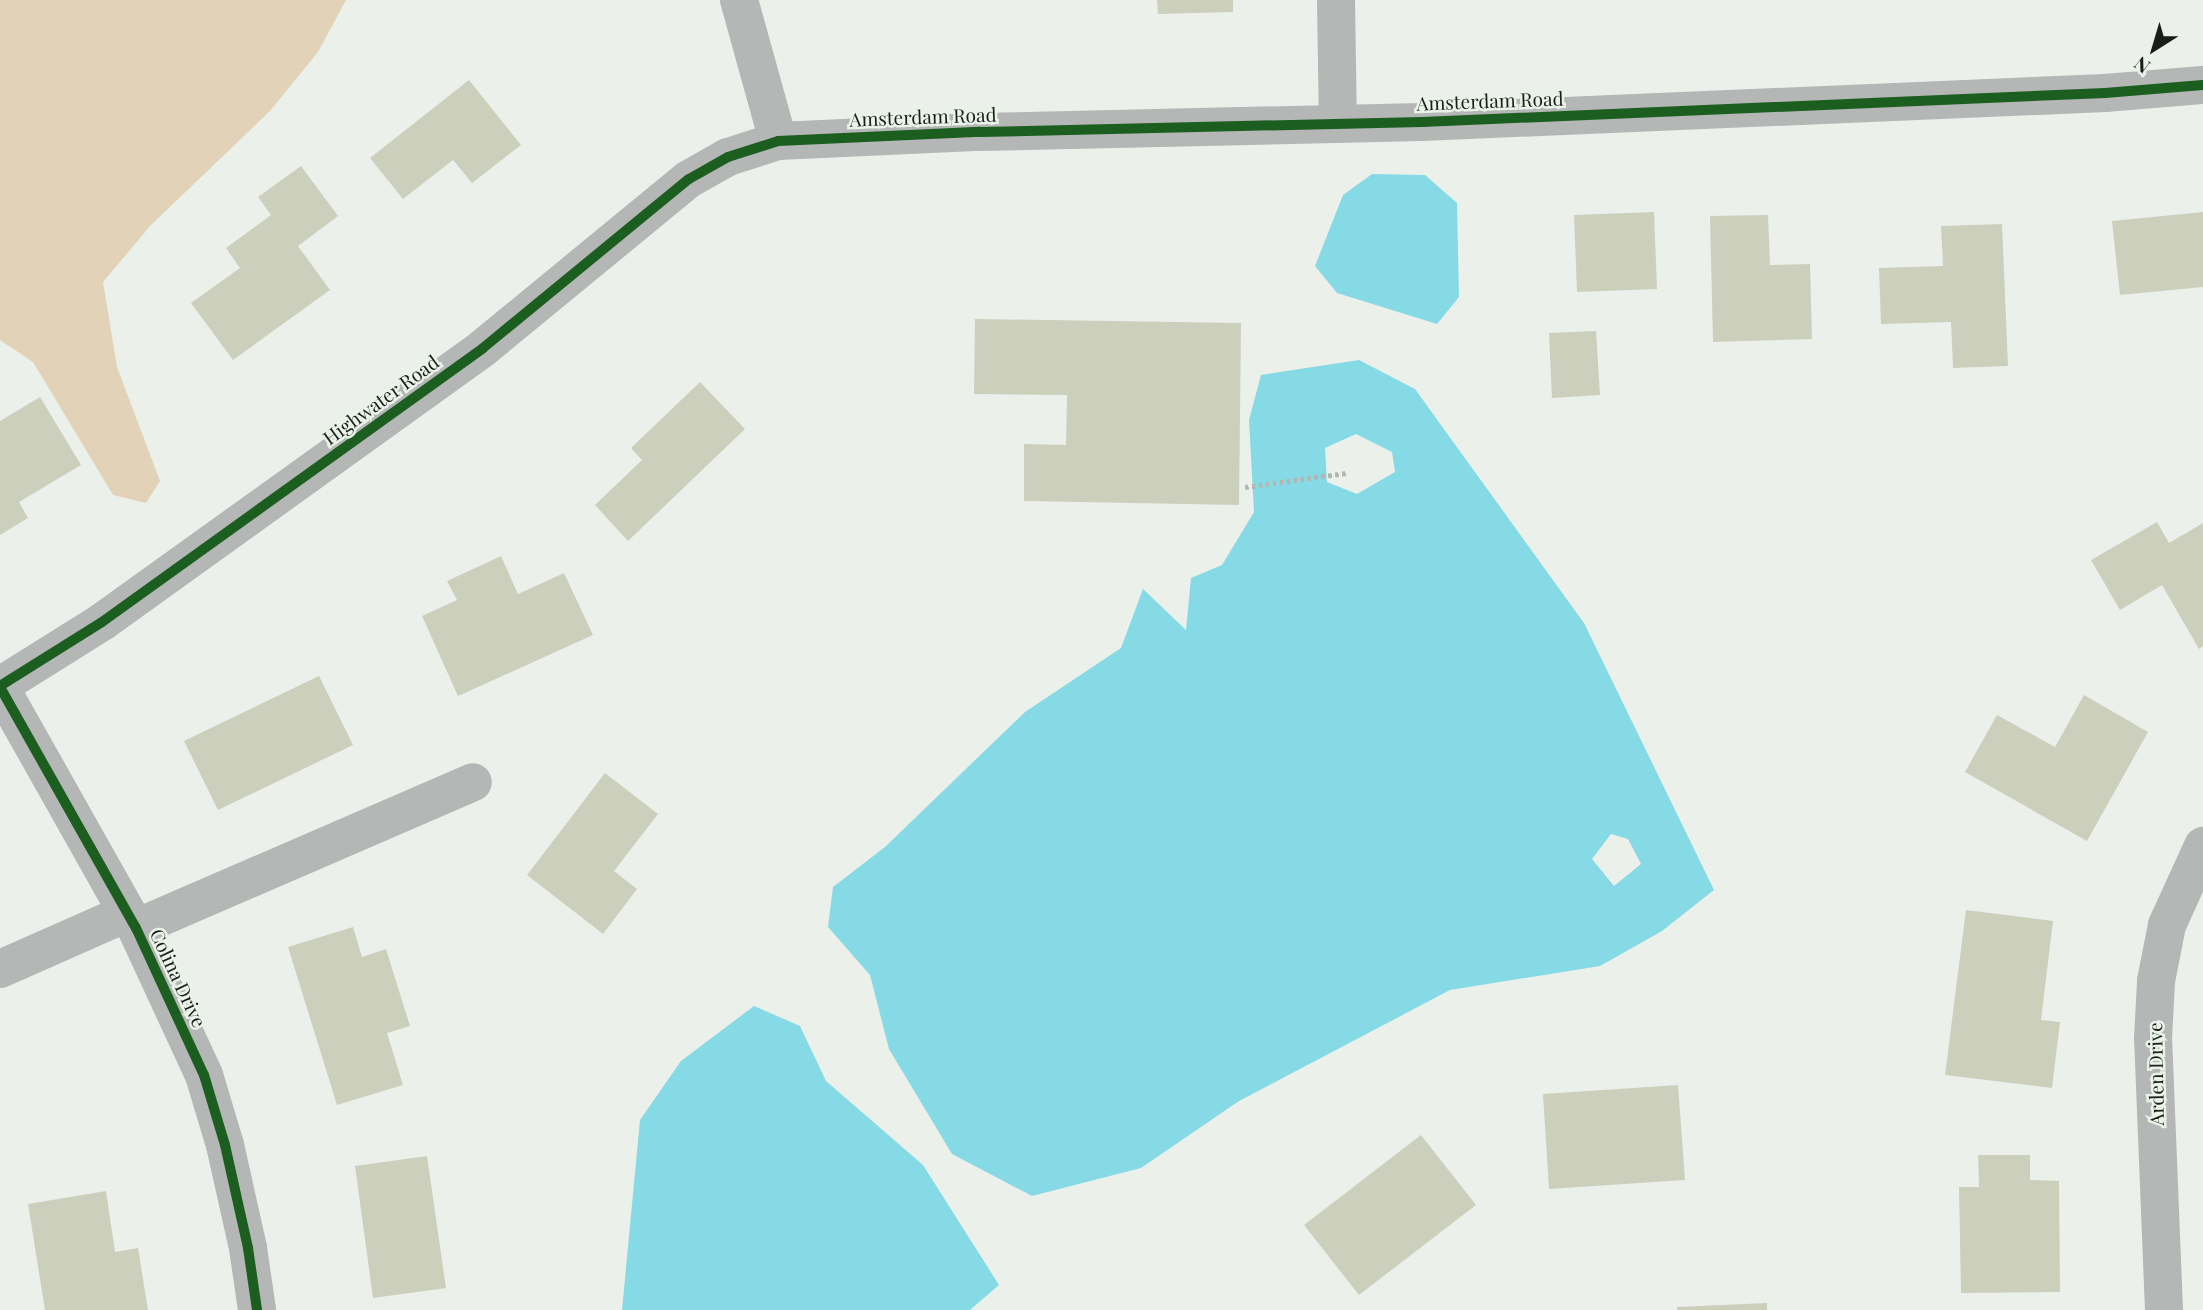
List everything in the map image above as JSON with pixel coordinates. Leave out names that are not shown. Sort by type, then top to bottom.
[{"type":"street","points":[[738,0],[778,141]]},
{"type":"street","points":[[1336,0],[1338,124]]},
{"type":"street","name":"Amsterdam Road","points":[[778,141],[980,132],[1338,124],[2105,93],[2203,85]]},
{"type":"street","name":"Highwater Road","points":[[0,687],[102,622],[483,348],[689,179],[728,158],[778,141]]},
{"type":"street","name":"Colina Drive","points":[[0,687],[132,920],[204,1075],[239,1209],[257,1310]]},
{"type":"street","points":[[0,969],[132,920],[472,782]]},
{"type":"street","name":"Arden Drive","points":[[2164,1310],[2153,1039],[2156,981],[2168,925],[2203,846]]},
{"type":"path","points":[[1245,487],[1346,473]]},
{"type":"shaded area","points":[[0,0],[346,0],[318,52],[270,111],[151,225],[103,282],[117,367],[160,481],[146,503],[113,495],[33,362],[0,340]]},
{"type":"water","points":[[1372,174],[1425,175],[1457,203],[1459,297],[1437,324],[1337,293],[1315,266],[1343,195]]},
{"type":"water","points":[[1359,360],[1415,389],[1584,623],[1714,890],[1662,931],[1600,966],[1450,990],[1239,1101],[1141,1168],[1032,1196],[952,1154],[889,1049],[870,975],[828,927],[833,887],[885,847],[1025,712],[1121,648],[1143,589],[1186,630],[1191,578],[1222,565],[1254,512],[1249,420],[1261,375]],"holes":[[[1356,434],[1392,452],[1395,472],[1357,494],[1327,482],[1325,448]],[[1611,834],[1628,839],[1641,864],[1614,886],[1592,859]]]},
{"type":"water","points":[[754,1006],[800,1026],[826,1081],[923,1165],[999,1285],[970,1310],[622,1310],[640,1120],[681,1061]]},
{"type":"building","points":[[1157,0],[1233,0],[1233,12],[1158,14]]},
{"type":"building","points":[[469,80],[521,145],[472,183],[453,160],[403,199],[370,158]]},
{"type":"building","points":[[301,166],[338,216],[298,246],[330,290],[233,360],[191,303],[240,268],[226,248],[271,215],[258,197]]},
{"type":"building","points":[[1654,212],[1657,289],[1577,292],[1574,215]]},
{"type":"building","points":[[2203,212],[2203,287],[2120,295],[2112,221]]},
{"type":"building","points":[[1768,215],[1770,265],[1810,264],[1812,339],[1713,342],[1710,216]]},
{"type":"building","points":[[2002,224],[2008,366],[1953,368],[1951,322],[1881,324],[1879,268],[1943,266],[1941,226]]},
{"type":"building","points":[[975,319],[1241,323],[1239,505],[1024,501],[1024,444],[1066,445],[1067,395],[974,394]]},
{"type":"building","points":[[1596,331],[1600,395],[1552,398],[1549,333]]},
{"type":"building","points":[[700,382],[745,429],[628,541],[595,505],[642,460],[631,448]]},
{"type":"building","points":[[40,397],[81,465],[19,502],[28,518],[0,535],[0,421]]},
{"type":"building","points":[[2157,522],[2169,543],[2203,523],[2203,646],[2199,649],[2162,585],[2120,610],[2091,560]]},
{"type":"building","points":[[501,556],[518,594],[564,573],[593,635],[458,696],[422,616],[457,600],[447,581]]},
{"type":"building","points":[[319,676],[353,745],[218,810],[184,741]]},
{"type":"building","points":[[2084,695],[2148,732],[2087,841],[1965,772],[1997,715],[2055,747]]},
{"type":"building","points":[[605,773],[658,814],[614,871],[637,889],[603,934],[527,875]]},
{"type":"building","points":[[1966,910],[2053,921],[2041,1020],[2060,1022],[2052,1088],[1945,1075]]},
{"type":"building","points":[[353,927],[362,957],[386,949],[410,1026],[387,1033],[403,1085],[337,1105],[288,947]]},
{"type":"building","points":[[1678,1085],[1685,1180],[1549,1189],[1543,1094]]},
{"type":"building","points":[[1421,1135],[1476,1205],[1359,1295],[1304,1225]]},
{"type":"building","points":[[1978,1155],[2030,1155],[2030,1180],[2059,1181],[2060,1292],[1961,1293],[1959,1187],[1979,1187]]},
{"type":"building","points":[[427,1156],[446,1288],[373,1298],[355,1166]]},
{"type":"building","points":[[106,1191],[115,1252],[138,1248],[148,1310],[45,1310],[28,1204]]},
{"type":"building","points":[[1767,1303],[1767,1310],[1677,1310],[1677,1307]]},
{"type":"cycle path","points":[[0,686],[102,622],[483,348],[689,179],[728,157],[778,141],[980,132],[1422,122],[2105,93],[2203,85]]},
{"type":"cycle path","points":[[0,687],[136,928],[204,1075],[225,1145],[248,1248],[257,1310]]}]
